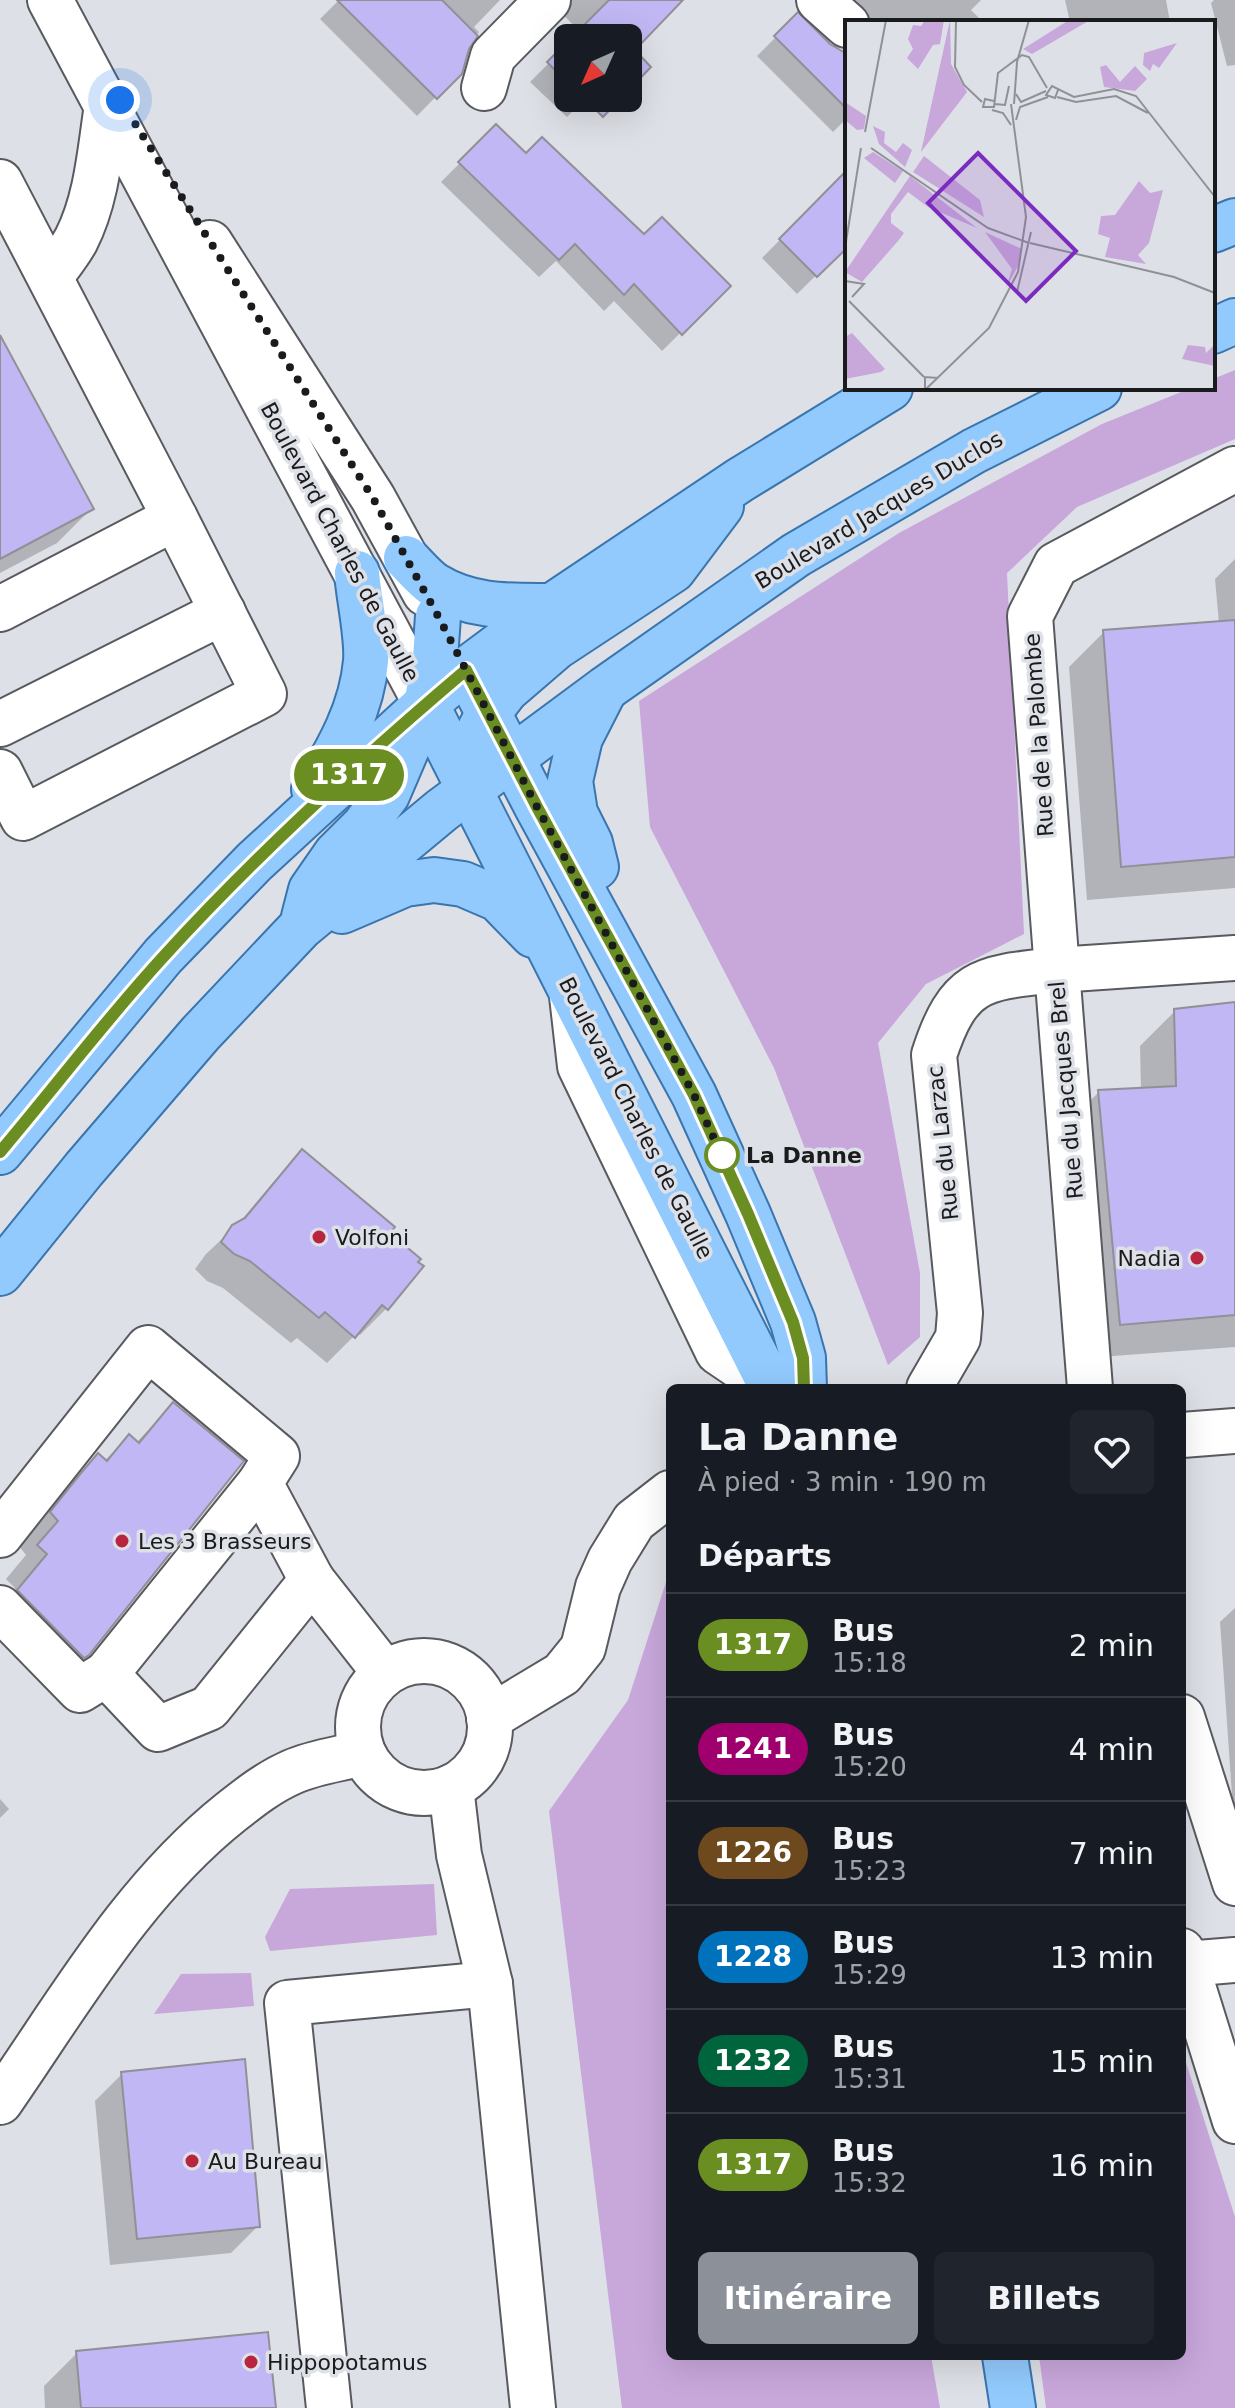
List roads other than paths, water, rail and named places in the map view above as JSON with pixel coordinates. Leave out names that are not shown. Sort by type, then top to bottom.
[{"type":"main road","points":[[1215,229],[1235,221]]},
{"type":"main road","points":[[1215,330],[1235,321]]},
{"type":"main road","points":[[0,1152],[163,956],[254,862],[426,704],[552,606],[740,480],[887,390]]},
{"type":"main road","name":"Boulevard Jacques Duclos","points":[[0,1273],[190,1046],[301,927],[469,788],[796,555],[974,451],[1095,390]]},
{"type":"main road","points":[[469,788],[471,758],[477,734],[506,690],[556,647],[673,570],[740,480]]},
{"type":"main road","points":[[406,558],[433,584],[467,601],[491,606],[552,606]]},
{"type":"main road","points":[[285,834],[333,759],[350,726],[362,683],[366,659],[357,573]]},
{"type":"main road","points":[[301,927],[311,890],[336,854],[364,826],[387,795],[426,704],[435,659],[438,616]]},
{"type":"main road","name":"Boulevard Charles de Gaulle","points":[[466,670],[694,1095],[793,1322],[803,1358],[804,1384]]},
{"type":"main road","points":[[598,919],[598,875],[590,843],[575,813],[570,781],[580,738],[605,689]]},
{"type":"main road","name":"Boulevard Charles de Gaulle","points":[[426,704],[770,1384]]},
{"type":"main road","points":[[301,927],[405,884],[434,880],[463,884],[498,899],[532,933],[571,989]]},
{"type":"main road","points":[[1006,2360],[1013,2408]]},
{"type":"street","name":"Boulevard Charles de Gaulle","points":[[50,0],[426,704]]},
{"type":"street","name":"Boulevard Charles de Gaulle","points":[[57,0],[373,498],[466,670]]},
{"type":"street","points":[[484,88],[493,56],[548,0]]},
{"type":"street","points":[[819,0],[845,24]]},
{"type":"street","points":[[51,276],[75,242],[87,214],[107,105]]},
{"type":"street","points":[[0,182],[264,694],[23,818],[0,772]]},
{"type":"street","name":"Rue de la Palombe","points":[[1057,970],[1030,616],[1056,565],[1235,469]]},
{"type":"street","points":[[0,609],[175,518]]},
{"type":"street","points":[[0,724],[223,612]]},
{"type":"street","name":"Rue du Jacques Brel","points":[[1090,1384],[1057,970],[1235,958]]},
{"type":"street","name":"Rue du Larzac","points":[[933,1384],[958,1338],[960,1313],[934,1055],[945,1022],[962,997],[979,984],[1005,975],[1057,970]]},
{"type":"street","points":[[0,1535],[148,1348],[277,1456],[260,1483],[106,1674],[80,1690],[0,1608]]},
{"type":"street","points":[[1186,1435],[1235,1431]]},
{"type":"street","points":[[260,1483],[312,1580],[385,1673]]},
{"type":"street","points":[[489,1718],[562,1674],[583,1648],[598,1587],[610,1560],[634,1521],[666,1496]]},
{"type":"street","points":[[106,1674],[158,1729],[209,1708],[312,1580]]},
{"type":"street","points":[[428,1661],[451,1666],[469,1679],[482,1697],[489,1718],[489,1739],[482,1758],[469,1776],[451,1787],[432,1793],[410,1792],[390,1785],[374,1771],[363,1753],[358,1732],[359,1709],[369,1689],[385,1673],[406,1663],[428,1661]]},
{"type":"street","points":[[1186,1730],[1235,1883]]},
{"type":"street","points":[[0,2102],[126,1919],[204,1834],[260,1789],[294,1771],[363,1753]]},
{"type":"street","points":[[451,1787],[459,1855],[490,1984],[533,2408]]},
{"type":"street","points":[[1186,1958],[1235,1960]]},
{"type":"street","points":[[1186,1964],[1235,2121]]},
{"type":"street","points":[[329,2408],[287,2003],[490,1984]]},
{"type":"place","name":"La Danne","points":[[722,1155]]},
{"type":"place","name":"Volfoni","points":[[319,1237]]},
{"type":"place","name":"Nadia","points":[[1197,1258]]},
{"type":"place","name":"Les 3 Brasseurs","points":[[122,1541]]},
{"type":"place","name":"Au Bureau","points":[[192,2161]]},
{"type":"place","name":"Hippopotamus","points":[[251,2362]]}]
